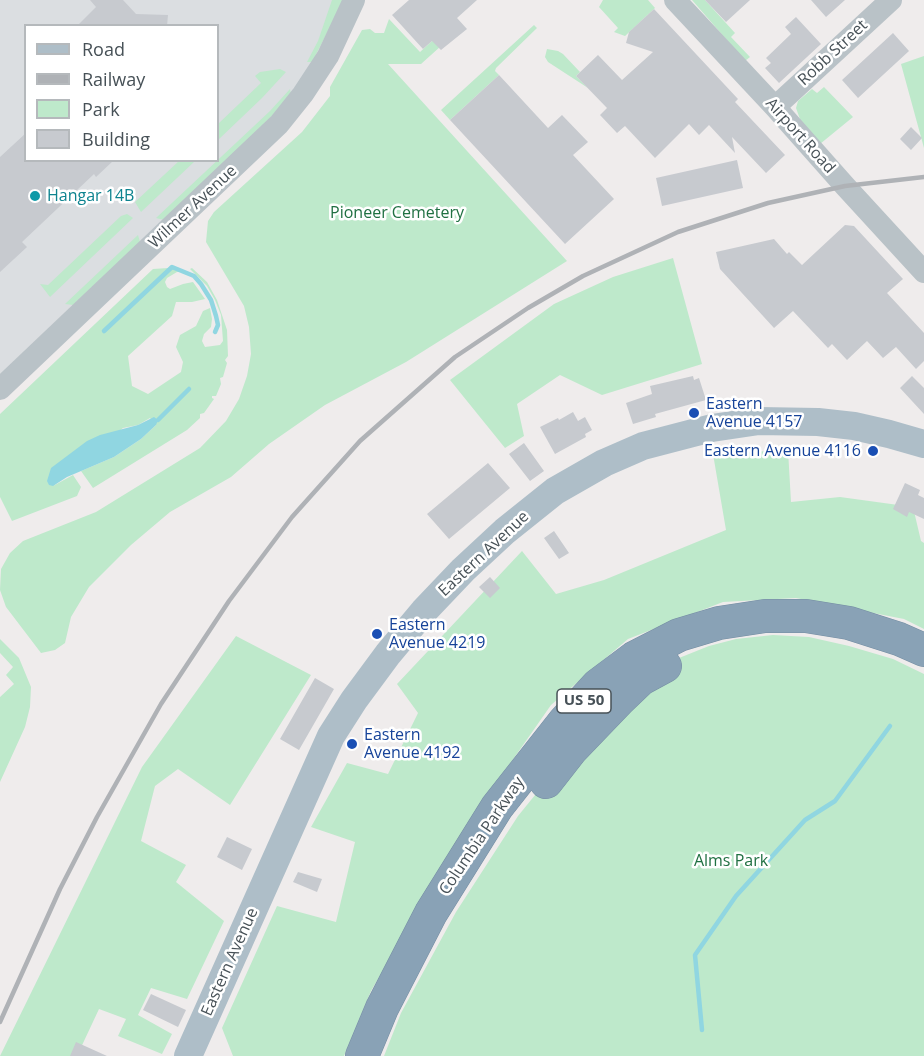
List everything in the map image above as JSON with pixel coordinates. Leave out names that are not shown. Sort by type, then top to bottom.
[{"type":"highway","name":"Columbia Parkway","points":[[362,1056],[381,1008],[431,913],[497,807],[564,722],[598,685],[634,658],[679,635],[719,623],[765,616],[806,616],[849,622],[924,650]]},
{"type":"highway","name":"Columbia Parkway","points":[[384,1056],[401,1013],[439,943],[468,893],[512,826],[571,750],[641,679],[701,648],[736,639],[773,635],[809,637],[849,646],[892,659],[924,674]]},
{"type":"main road","name":"Eastern Avenue","points":[[188,1056],[332,736],[387,654],[463,570],[505,531],[555,491],[604,463],[643,446],[712,428],[759,421],[818,422],[854,426],[924,444]]},
{"type":"street","name":"Wilmer Avenue","points":[[0,389],[279,124],[303,94],[328,56],[354,0]]},
{"type":"street","name":"Airport Road","points":[[675,0],[924,272]]},
{"type":"street","name":"Robb Street","points":[[775,107],[891,0]]},
{"type":"shaded area","points":[[0,0],[344,0],[321,48],[291,94],[270,118],[0,374]]},
{"type":"green space","points":[[332,0],[344,0],[312,62],[307,62],[318,41]]},
{"type":"green space","points":[[603,0],[648,0],[655,8],[625,36],[614,32],[618,28],[599,7]]},
{"type":"green space","points":[[692,0],[705,0],[735,33],[731,37],[750,57],[745,61]]},
{"type":"green space","name":"Pioneer Cemetery","points":[[389,19],[420,52],[444,30],[451,37],[421,64],[388,64],[567,261],[406,362],[325,405],[269,444],[231,477],[170,512],[131,545],[89,587],[71,617],[65,643],[55,650],[41,653],[6,607],[0,590],[1,569],[10,553],[23,541],[96,512],[200,448],[226,421],[239,399],[247,376],[251,354],[249,327],[244,306],[206,242],[208,221],[214,212],[302,132],[330,96],[330,87],[362,30],[370,29],[375,33],[384,33]]},
{"type":"green space","points":[[534,25],[537,28],[496,68],[495,71],[499,75],[450,120],[441,110]]},
{"type":"green space","points":[[547,49],[563,54],[580,72],[576,76],[588,88],[548,62],[545,57]]},
{"type":"green space","points":[[924,56],[924,148],[901,64]]},
{"type":"green space","points":[[280,69],[286,72],[219,139],[219,123],[261,83],[255,76],[260,72]]},
{"type":"green space","points":[[824,87],[853,117],[820,144],[801,122],[796,108],[798,101],[812,89],[817,93]]},
{"type":"green space","points":[[290,89],[291,94],[270,118],[164,220],[156,218],[216,162],[219,162],[219,159]]},
{"type":"green space","points":[[178,162],[194,162],[141,212],[135,202]]},
{"type":"green space","points":[[127,214],[133,218],[50,297],[40,284],[48,285],[121,216]]},
{"type":"green space","points":[[138,235],[140,242],[73,305],[65,304]]},
{"type":"green space","points":[[673,258],[702,364],[602,395],[560,375],[517,404],[524,436],[505,448],[450,380],[554,304],[613,277]]},
{"type":"green space","points":[[168,268],[186,272],[177,272],[167,278],[165,282],[167,287],[170,289],[193,282],[205,299],[176,302],[172,316],[128,356],[132,386],[148,394],[181,372],[183,362],[176,347],[180,335],[196,326],[203,311],[210,308],[212,319],[211,327],[204,334],[202,341],[205,347],[220,345],[223,341],[221,315],[215,300],[207,286],[190,269],[192,268],[207,282],[217,300],[227,330],[228,356],[225,360],[227,363],[223,377],[220,378],[221,384],[216,396],[212,396],[214,399],[204,413],[200,414],[200,418],[187,430],[93,488],[81,471],[114,457],[141,439],[156,425],[150,418],[138,425],[123,428],[53,486],[73,475],[81,487],[77,496],[12,521],[0,497],[0,414],[153,269]]},
{"type":"green space","points":[[788,450],[791,502],[840,497],[913,507],[921,541],[924,543],[924,629],[904,619],[796,598],[723,602],[628,639],[551,705],[470,821],[371,991],[344,1056],[233,1056],[222,1028],[277,906],[336,922],[355,842],[311,827],[347,763],[388,774],[418,713],[397,684],[522,551],[556,594],[604,580],[726,530],[713,454]]},
{"type":"green space","name":"Alms Park","points":[[773,635],[809,637],[849,646],[893,659],[924,674],[924,1056],[384,1056],[401,1013],[456,912],[518,816],[544,784],[674,660],[709,646],[736,639]]},
{"type":"green space","points":[[236,636],[311,675],[230,805],[178,769],[155,786],[141,841],[186,865],[176,882],[224,921],[187,999],[151,988],[138,1015],[172,1034],[162,1054],[118,1036],[126,1019],[99,1009],[77,1056],[0,1056],[142,767]]},
{"type":"green space","points":[[0,639],[19,658],[31,687],[30,707],[25,727],[0,782],[0,697],[14,684],[6,675],[13,667],[0,653]]},
{"type":"water","points":[[154,417],[158,420],[156,425],[141,439],[114,457],[67,477],[53,486],[49,485],[47,481],[51,468],[87,441],[100,435],[138,425]]},
{"type":"building","points":[[90,0],[123,0],[136,14],[168,15],[167,24],[79,24],[96,7]]},
{"type":"building","points":[[409,0],[477,0],[457,18],[467,29],[441,50],[432,41],[423,49],[392,15]]},
{"type":"building","points":[[705,0],[750,0],[726,22]]},
{"type":"building","points":[[811,0],[845,0],[826,17]]},
{"type":"building","points":[[654,9],[738,99],[735,102],[785,155],[766,173],[732,137],[735,153],[709,125],[699,135],[689,124],[655,158],[625,126],[617,133],[600,115],[607,108],[576,76],[598,55],[622,80],[653,52],[626,43],[629,32]]},
{"type":"building","points":[[796,17],[821,44],[779,83],[765,68],[771,63],[766,58],[791,34],[785,27]]},
{"type":"building","points":[[893,33],[909,51],[858,98],[842,80]]},
{"type":"building","points":[[499,75],[548,128],[562,115],[588,142],[573,155],[614,199],[565,244],[450,120]]},
{"type":"building","points":[[911,127],[922,138],[911,150],[900,139]]},
{"type":"building","name":"Hangar 14B","points":[[24,135],[24,162],[112,162],[96,177],[94,174],[22,242],[27,247],[0,272],[0,157]]},
{"type":"building","points":[[737,160],[743,188],[662,206],[656,178]]},
{"type":"building","points":[[845,225],[854,226],[903,279],[887,293],[924,333],[924,361],[916,369],[896,347],[883,358],[867,341],[847,360],[832,344],[828,348],[793,311],[774,328],[720,269],[716,252],[774,239],[787,254],[789,252],[802,265]]},
{"type":"building","points":[[693,376],[694,380],[699,378],[706,400],[655,414],[656,417],[633,424],[626,403],[652,394],[650,386]]},
{"type":"building","points":[[912,376],[924,388],[924,414],[900,388]]},
{"type":"building","points":[[573,412],[578,421],[585,417],[592,430],[585,434],[586,437],[555,454],[540,427]]},
{"type":"building","points":[[524,443],[544,471],[530,481],[509,454]]},
{"type":"building","points":[[488,463],[510,488],[449,539],[427,514]]},
{"type":"building","points":[[905,483],[920,490],[918,495],[924,498],[924,519],[909,512],[907,517],[893,509]]},
{"type":"building","points":[[554,531],[569,553],[559,559],[544,538]]},
{"type":"building","points":[[490,577],[500,588],[490,598],[479,587]]},
{"type":"building","points":[[315,678],[334,689],[299,750],[280,739]]},
{"type":"building","points":[[227,837],[252,849],[242,870],[217,857]]},
{"type":"building","points":[[298,872],[322,879],[317,892],[293,882]]},
{"type":"building","points":[[151,994],[186,1010],[178,1027],[143,1010]]},
{"type":"building","points":[[76,1042],[107,1056],[70,1056]]},
{"type":"waterway","points":[[104,331],[172,267],[194,276],[201,284],[211,300],[216,316],[218,325],[215,332]]},
{"type":"waterway","points":[[158,420],[189,389]]},
{"type":"waterway","points":[[702,1030],[695,955],[736,896],[805,820],[835,801],[890,726]]},
{"type":"railway","points":[[0,1022],[60,889],[97,817],[161,704],[229,601],[292,517],[360,441],[455,357],[528,308],[583,276],[678,232],[768,203],[845,186],[924,177]]},
{"type":"place","name":"Hangar 14B","points":[[35,196]]},
{"type":"place","name":"Eastern Avenue 4157","points":[[694,413]]},
{"type":"place","name":"Eastern Avenue 4116","points":[[873,451]]},
{"type":"place","name":"Eastern Avenue 4219","points":[[377,634]]},
{"type":"place","name":"Eastern Avenue 4192","points":[[352,744]]}]
